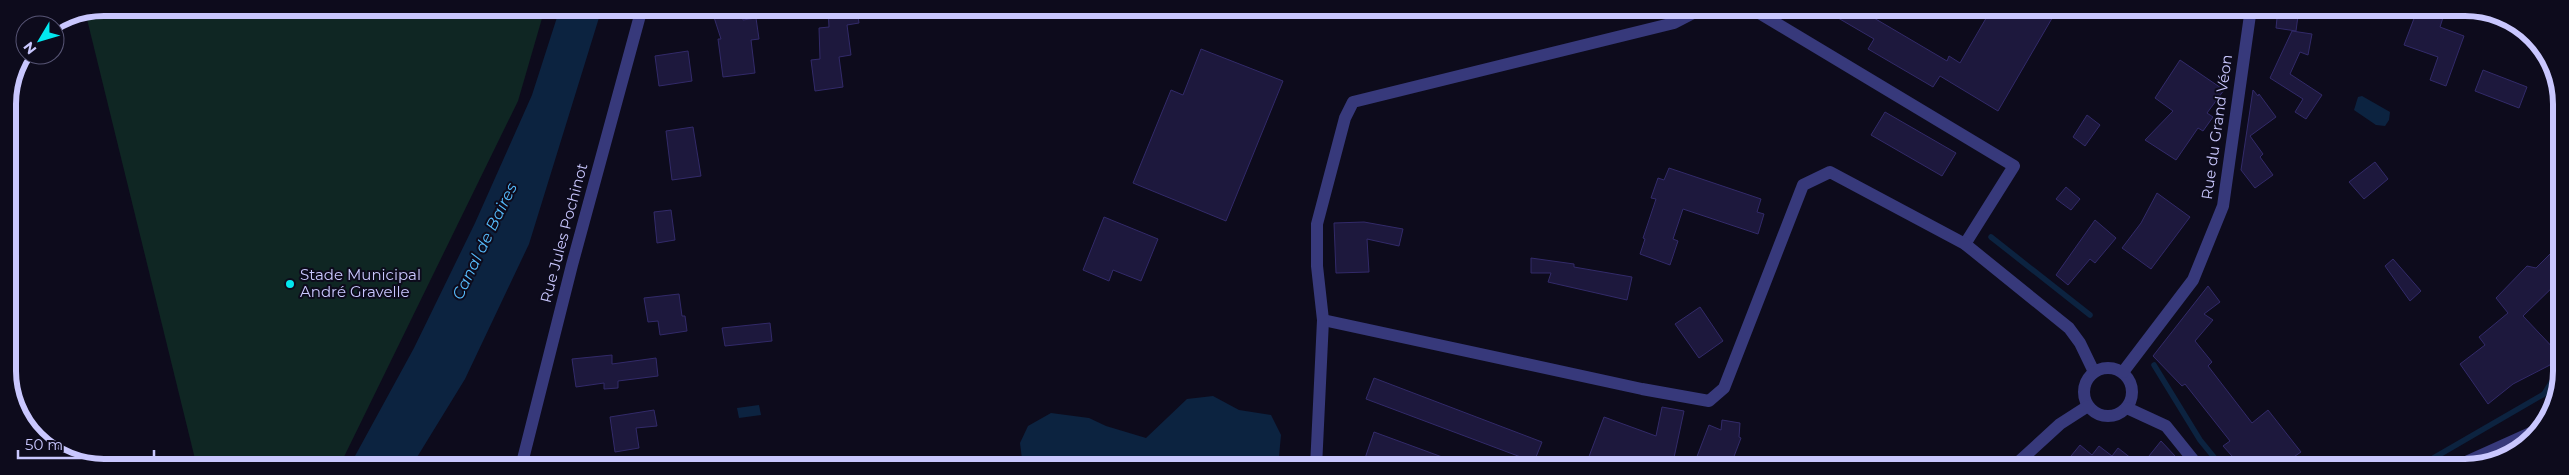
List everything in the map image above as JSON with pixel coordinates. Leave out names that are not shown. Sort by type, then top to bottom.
[{"type":"street","name":"Rue Jules Pochinot","points":[[523,459],[572,265],[640,16]]},
{"type":"street","points":[[1316,459],[1323,320],[1317,266],[1317,224],[1345,118],[1353,102],[1674,22],[1686,16]]},
{"type":"street","points":[[1764,16],[2014,166],[1965,244]]},
{"type":"street","name":"Rue du Grand Véon","points":[[2123,372],[2193,280],[2223,206],[2250,16]]},
{"type":"street","points":[[1323,320],[1642,389],[1708,401],[1724,388],[1803,185],[1830,172],[1965,244],[2069,328],[2080,343],[2094,372]]},
{"type":"street","points":[[2108,367],[2123,372],[2132,386],[2131,401],[2127,408],[2121,413],[2107,417],[2093,411],[2084,399],[2085,384],[2094,372],[2108,367]]},
{"type":"street","points":[[2022,459],[2060,424],[2088,406]]},
{"type":"street","points":[[2127,408],[2166,426],[2193,459]]},
{"type":"street","points":[[2473,458],[2524,436]]},
{"type":"green space","name":"Stade Municipal André Gravelle","points":[[105,16],[543,16],[518,101],[343,459],[195,459],[87,18]]},
{"type":"water","name":"Canal de Baires","points":[[557,16],[600,16],[529,244],[465,379],[416,459],[353,459],[414,348],[475,223],[532,95]]},
{"type":"water","points":[[2362,96],[2390,112],[2389,120],[2385,126],[2376,125],[2354,110],[2358,97]]},
{"type":"water","points":[[1213,396],[1239,410],[1271,415],[1281,435],[1279,459],[1022,459],[1020,443],[1028,426],[1051,413],[1089,418],[1106,426],[1146,438],[1187,399]]},
{"type":"water","points":[[759,405],[761,415],[739,418],[737,408]]},
{"type":"building","points":[[714,16],[742,16],[743,20],[756,18],[759,39],[751,40],[755,73],[723,77],[718,39],[721,39]]},
{"type":"building","points":[[828,16],[858,16],[859,23],[847,25],[851,55],[839,57],[843,87],[815,91],[811,60],[820,59],[819,28],[829,27]]},
{"type":"building","points":[[1835,16],[1871,16],[1947,61],[1949,56],[1960,63],[1987,16],[2053,16],[1998,111],[1940,76],[1933,87],[1868,49],[1874,39]]},
{"type":"building","points":[[2277,16],[2298,16],[2296,31],[2276,28]]},
{"type":"building","points":[[2415,16],[2443,16],[2440,27],[2464,36],[2446,86],[2430,80],[2438,57],[2404,45]]},
{"type":"building","points":[[2292,31],[2312,34],[2308,55],[2300,52],[2290,74],[2322,95],[2306,119],[2295,112],[2303,99],[2270,78]]},
{"type":"building","points":[[1201,49],[1283,81],[1226,221],[1133,183],[1171,90],[1183,95]]},
{"type":"building","points":[[688,51],[692,81],[659,86],[655,56]]},
{"type":"building","points":[[2180,60],[2224,90],[2207,113],[2213,117],[2203,131],[2198,128],[2176,160],[2145,140],[2173,111],[2155,98]]},
{"type":"building","points":[[2483,70],[2527,87],[2519,108],[2475,91]]},
{"type":"building","points":[[2253,90],[2258,96],[2259,94],[2276,117],[2250,136],[2263,154],[2260,157],[2273,175],[2255,188],[2241,170]]},
{"type":"building","points":[[1885,112],[1956,153],[1942,176],[1871,135]]},
{"type":"building","points":[[2087,115],[2100,125],[2085,146],[2073,137]]},
{"type":"building","points":[[693,127],[701,176],[672,180],[666,131]]},
{"type":"building","points":[[2375,162],[2388,179],[2364,199],[2349,182]]},
{"type":"building","points":[[1669,168],[1761,199],[1757,212],[1764,214],[1758,234],[1683,209],[1673,239],[1678,241],[1670,265],[1640,254],[1645,239],[1643,238],[1656,199],[1651,198],[1658,178],[1664,180]]},
{"type":"building","points":[[2066,187],[2080,199],[2071,210],[2056,199]]},
{"type":"building","points":[[2157,193],[2190,217],[2151,269],[2122,248],[2141,223]]},
{"type":"building","points":[[671,210],[675,240],[657,243],[654,212]]},
{"type":"building","points":[[1104,217],[1158,239],[1141,281],[1113,270],[1109,281],[1083,270]]},
{"type":"building","points":[[2095,220],[2116,238],[2095,263],[2090,259],[2068,285],[2056,275]]},
{"type":"building","points":[[1364,222],[1403,229],[1399,246],[1367,239],[1369,272],[1336,273],[1334,223]]},
{"type":"building","points":[[2553,251],[2553,287],[2523,316],[2553,348],[2553,359],[2550,365],[2513,384],[2488,404],[2460,364],[2485,345],[2479,337],[2508,313],[2496,298],[2527,266],[2536,268]]},
{"type":"building","points":[[1531,258],[1574,264],[1574,267],[1632,277],[1627,300],[1548,282],[1551,273],[1531,273]]},
{"type":"building","points":[[2393,259],[2421,291],[2410,301],[2385,266]]},
{"type":"building","points":[[2208,286],[2220,302],[2204,314],[2213,320],[2195,341],[2212,362],[2208,366],[2252,423],[2268,410],[2301,452],[2291,459],[2228,459],[2232,456],[2223,446],[2230,441],[2185,384],[2182,386],[2153,356]]},
{"type":"building","points":[[679,294],[682,316],[685,316],[687,331],[660,335],[658,321],[648,322],[644,298]]},
{"type":"building","points":[[1700,307],[1723,341],[1699,358],[1675,324]]},
{"type":"building","points":[[770,323],[772,341],[725,346],[722,328]]},
{"type":"building","points":[[612,355],[612,364],[656,358],[658,376],[618,381],[618,388],[604,389],[604,383],[576,387],[572,359]]},
{"type":"building","points":[[1374,378],[1542,442],[1535,459],[1526,459],[1366,399]]},
{"type":"building","points":[[1662,407],[1684,411],[1674,459],[1588,459],[1604,417],[1656,436]]},
{"type":"building","points":[[654,410],[657,426],[636,428],[639,448],[615,452],[610,417]]},
{"type":"building","points":[[1722,420],[1740,423],[1739,437],[1741,438],[1733,459],[1696,459],[1709,425],[1721,430]]},
{"type":"building","points":[[1374,432],[1448,459],[1365,459]]},
{"type":"building","points":[[2161,441],[2175,456],[2173,459],[2147,459]]},
{"type":"building","points":[[2080,445],[2092,455],[2099,446],[2112,456],[2118,448],[2132,459],[2069,459]]},
{"type":"waterway","points":[[1991,237],[2090,315]]},
{"type":"waterway","points":[[2154,365],[2200,440],[2215,459]]},
{"type":"waterway","points":[[2432,459],[2544,394],[2552,381]]},
{"type":"place","name":"Stade Municipal André Gravelle","points":[[290,284]]}]
